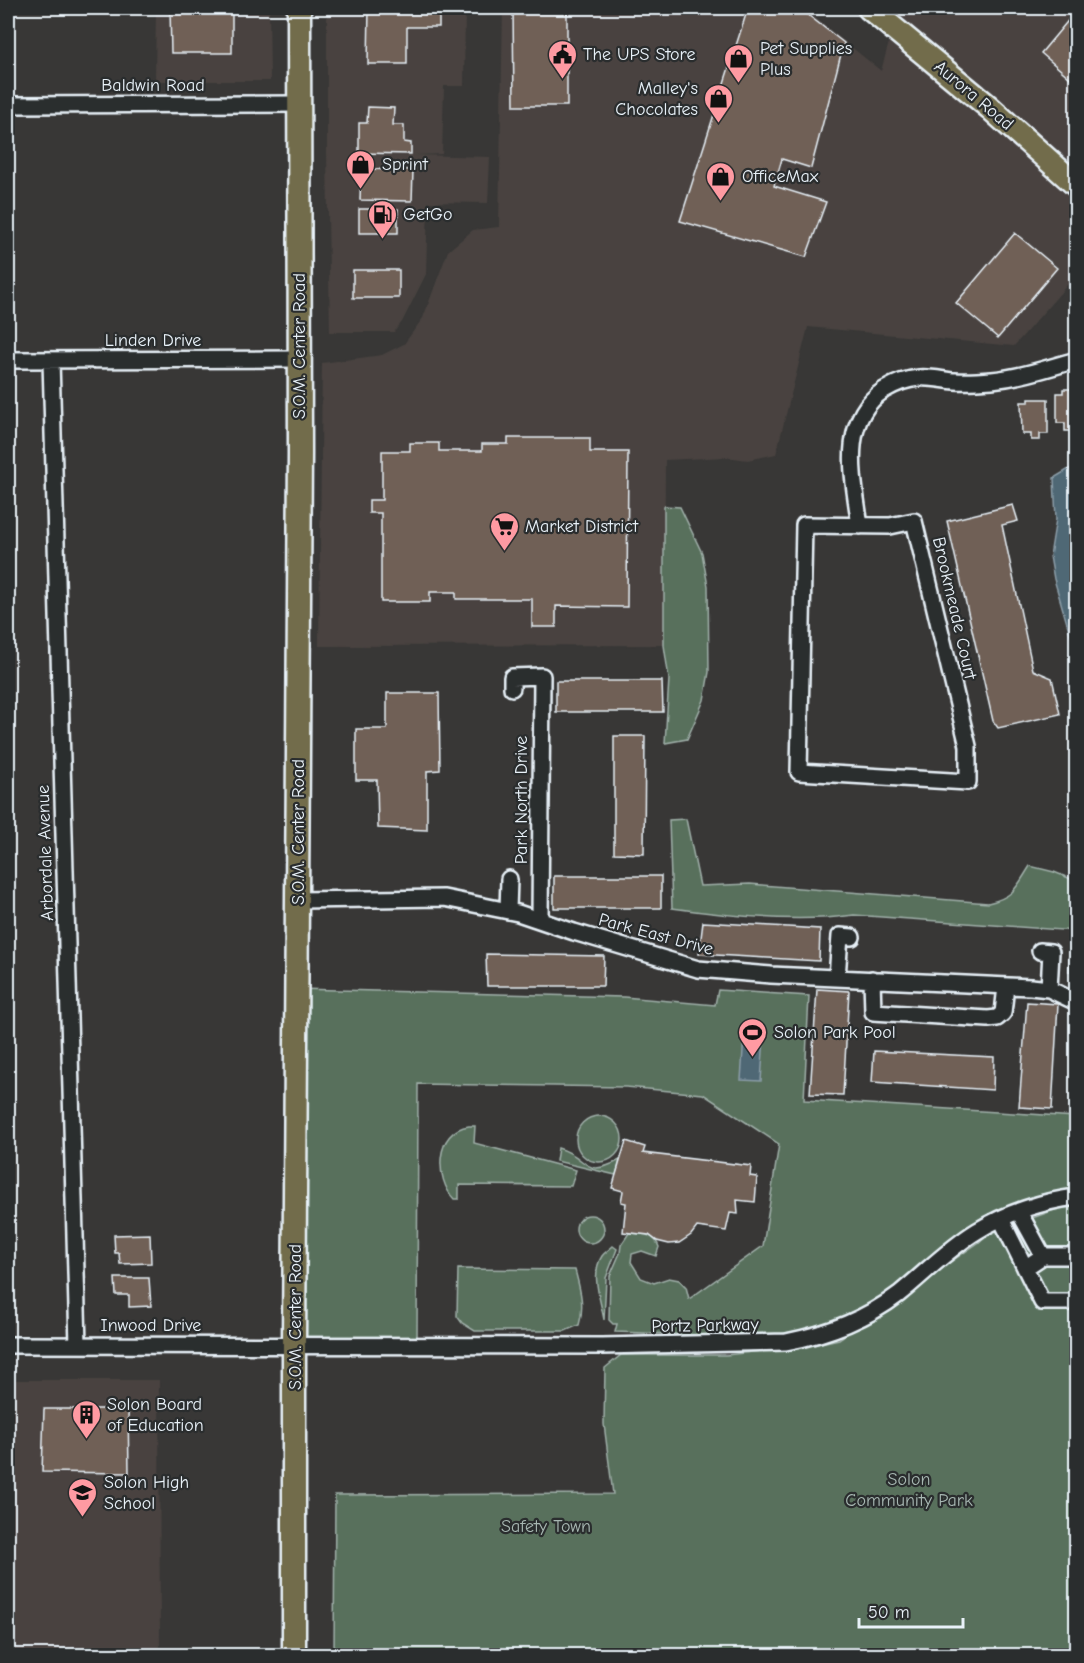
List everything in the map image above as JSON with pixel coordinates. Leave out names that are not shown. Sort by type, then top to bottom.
[{"type":"main road","name":"S.O.M. Center Road","points":[[294,1656],[300,359],[299,8]]},
{"type":"main road","name":"Aurora Road","points":[[869,8],[989,107],[1077,185]]},
{"type":"street","name":"Baldwin Road","points":[[8,105],[298,104]]},
{"type":"street","name":"Linden Drive","points":[[8,360],[300,359]]},
{"type":"street","name":"Arbordale Avenue","points":[[51,360],[78,1345]]},
{"type":"street","points":[[860,526],[852,464],[853,441],[863,412],[881,393],[893,385],[918,378],[955,381],[1019,377],[1077,360]]},
{"type":"street","name":"Brookmeade Court","points":[[914,521],[968,746],[968,783],[799,772],[804,525],[860,526],[890,526],[914,521]]},
{"type":"street","name":"Park North Drive","points":[[512,688],[512,677],[542,676],[540,920]]},
{"type":"street","points":[[508,910],[509,879]]},
{"type":"street","name":"Park East Drive","points":[[298,900],[444,898],[508,910],[698,969],[1048,988],[1077,1002]]},
{"type":"street","points":[[837,978],[840,936],[852,937]]},
{"type":"street","points":[[1040,951],[1052,952],[1048,988]]},
{"type":"street","points":[[872,979],[873,1012],[988,1019],[997,1018],[1003,1013],[1006,986]]},
{"type":"street","name":"Portz Parkway","points":[[294,1345],[602,1346],[786,1342],[841,1328],[870,1313],[898,1294],[978,1230],[1001,1219],[1057,1199],[1077,1197]]},
{"type":"street","points":[[1019,1212],[1043,1256]]},
{"type":"street","points":[[1001,1219],[1042,1302],[1077,1302]]},
{"type":"street","points":[[1025,1268],[1043,1256],[1077,1256]]},
{"type":"street","name":"Inwood Drive","points":[[8,1345],[294,1345]]},
{"type":"shaded area","points":[[156,8],[269,8],[270,81],[155,81]]},
{"type":"shaded area","points":[[327,8],[465,8],[464,86],[444,86],[442,154],[415,155],[490,157],[488,203],[428,202],[426,274],[402,322],[394,332],[330,332]]},
{"type":"shaded area","points":[[503,8],[803,8],[881,71],[893,28],[869,8],[1076,8],[1076,275],[1014,346],[808,327],[776,454],[748,460],[726,457],[665,460],[664,645],[319,646],[322,363],[382,355],[404,344],[423,318],[448,251],[473,230],[499,227]]},
{"type":"shaded area","name":"Solon High School","points":[[8,1380],[159,1380],[160,1655],[8,1656]]},
{"type":"green space","points":[[664,506],[680,507],[702,553],[708,586],[709,672],[704,700],[687,739],[665,743],[669,679],[664,645]]},
{"type":"green space","points":[[686,819],[700,886],[750,884],[988,903],[1004,898],[1014,890],[1030,866],[1076,881],[1076,931],[854,915],[763,918],[672,908],[669,820]]},
{"type":"green space","points":[[297,989],[624,997],[715,1005],[718,990],[809,996],[804,1100],[1076,1117],[1076,1188],[1043,1194],[1001,1209],[958,1234],[902,1283],[867,1305],[838,1319],[806,1329],[765,1337],[615,1332],[617,1324],[609,1320],[610,1276],[621,1245],[629,1233],[651,1237],[659,1247],[656,1256],[642,1251],[632,1254],[631,1262],[641,1278],[654,1283],[669,1278],[679,1280],[686,1287],[689,1299],[763,1246],[779,1144],[703,1094],[626,1087],[418,1084],[417,1345],[294,1345]]},
{"type":"green space","points":[[599,1116],[615,1123],[622,1139],[615,1155],[599,1162],[583,1155],[576,1139],[583,1123]]},
{"type":"green space","points":[[469,1126],[475,1126],[474,1143],[576,1170],[571,1186],[459,1185],[459,1199],[454,1199],[443,1180],[441,1157],[449,1137]]},
{"type":"green space","points":[[558,1148],[592,1167],[608,1166],[620,1160],[616,1175],[556,1161]]},
{"type":"green space","name":"Solon Community Park","points":[[1076,1207],[1076,1655],[334,1656],[335,1495],[613,1494],[604,1424],[605,1368],[621,1355],[726,1355],[807,1346],[839,1339],[994,1232],[1060,1208]]},
{"type":"green space","points":[[590,1215],[600,1219],[604,1229],[600,1239],[590,1243],[580,1239],[576,1229],[580,1219]]},
{"type":"green space","points":[[613,1246],[617,1249],[606,1278],[604,1320],[597,1288],[597,1271],[602,1256]]},
{"type":"green space","points":[[458,1269],[575,1270],[582,1304],[579,1325],[565,1331],[475,1331],[462,1323],[457,1316]]},
{"type":"water","points":[[1076,467],[1076,649],[1054,579],[1050,556],[1056,519],[1054,478]]},
{"type":"water","name":"Solon Park Pool","points":[[744,1035],[764,1037],[761,1081],[741,1080]]},
{"type":"building","points":[[170,8],[232,8],[232,53],[171,53]]},
{"type":"building","points":[[369,8],[439,8],[439,27],[407,27],[407,64],[368,64]]},
{"type":"building","points":[[513,8],[567,8],[567,106],[514,106]]},
{"type":"building","points":[[748,8],[799,8],[844,43],[811,168],[782,159],[774,186],[826,202],[806,257],[680,221]]},
{"type":"building","points":[[1076,11],[1076,83],[1041,53]]},
{"type":"building","points":[[368,107],[394,108],[393,125],[404,125],[404,142],[411,143],[411,154],[359,153],[359,123],[367,123]]},
{"type":"building","points":[[361,169],[413,170],[412,201],[360,200]]},
{"type":"building","points":[[359,209],[398,209],[398,233],[359,233]]},
{"type":"building","points":[[1015,233],[1057,268],[998,338],[956,303]]},
{"type":"building","points":[[353,270],[399,270],[399,298],[353,298]]},
{"type":"building","points":[[1063,389],[1076,389],[1075,431],[1065,431],[1065,423],[1057,423],[1057,393],[1063,393]]},
{"type":"building","points":[[1029,399],[1048,399],[1048,434],[1040,434],[1040,440],[1031,440],[1031,434],[1022,434],[1021,402],[1029,402]]},
{"type":"building","name":"Market District","points":[[508,438],[590,438],[590,452],[628,452],[627,607],[556,606],[556,627],[532,627],[532,599],[456,599],[456,592],[430,592],[430,602],[381,602],[381,513],[369,513],[369,500],[382,500],[382,451],[410,451],[410,443],[439,443],[439,451],[482,451],[482,444],[508,444]]},
{"type":"building","points":[[1013,505],[1018,521],[1002,525],[1033,670],[1052,678],[1060,714],[998,728],[993,721],[947,521]]},
{"type":"building","points":[[556,681],[662,681],[663,712],[556,712]]},
{"type":"building","points":[[387,693],[439,693],[440,770],[427,771],[427,830],[378,828],[377,780],[356,780],[356,729],[387,729]]},
{"type":"building","points":[[614,736],[645,736],[644,854],[614,853]]},
{"type":"building","points":[[554,876],[661,876],[661,908],[554,908]]},
{"type":"building","points":[[703,922],[820,929],[819,961],[699,954]]},
{"type":"building","points":[[1070,941],[1076,941],[1076,973],[1069,972]]},
{"type":"building","points":[[486,954],[604,956],[603,986],[487,986]]},
{"type":"building","points":[[817,989],[849,991],[843,1095],[810,1094]]},
{"type":"building","points":[[1027,1002],[1058,1004],[1052,1109],[1019,1107]]},
{"type":"building","points":[[874,1051],[994,1057],[993,1090],[872,1082]]},
{"type":"building","points":[[626,1141],[645,1147],[643,1153],[751,1166],[750,1176],[757,1177],[755,1202],[737,1200],[738,1214],[730,1213],[726,1231],[697,1227],[691,1235],[679,1243],[669,1244],[657,1241],[649,1235],[623,1232],[626,1203],[621,1202],[623,1191],[612,1188]]},
{"type":"building","points":[[150,1234],[151,1263],[120,1264],[119,1253],[115,1253],[114,1235]]},
{"type":"building","points":[[115,1278],[149,1278],[151,1306],[129,1307],[129,1295],[116,1295]]},
{"type":"building","name":"Solon Board of Education","points":[[44,1409],[128,1409],[129,1473],[42,1472]]},
{"type":"place","name":"The UPS Store","points":[[562,80]]},
{"type":"place","name":"Pet Supplies Plus","points":[[739,84]]},
{"type":"place","name":"Malley's Chocolates","points":[[719,124]]},
{"type":"place","name":"Sprint","points":[[361,190]]},
{"type":"place","name":"OfficeMax","points":[[721,202]]},
{"type":"place","name":"GetGo","points":[[382,240]]},
{"type":"place","name":"Market District","points":[[504,552]]},
{"type":"place","name":"Solon Park Pool","points":[[753,1058]]},
{"type":"place","name":"Solon Board of Education","points":[[86,1440]]},
{"type":"place","name":"Solon High School","points":[[83,1518]]},
{"type":"park label","name":"Safety Town","points":[[546,1526]]}]
